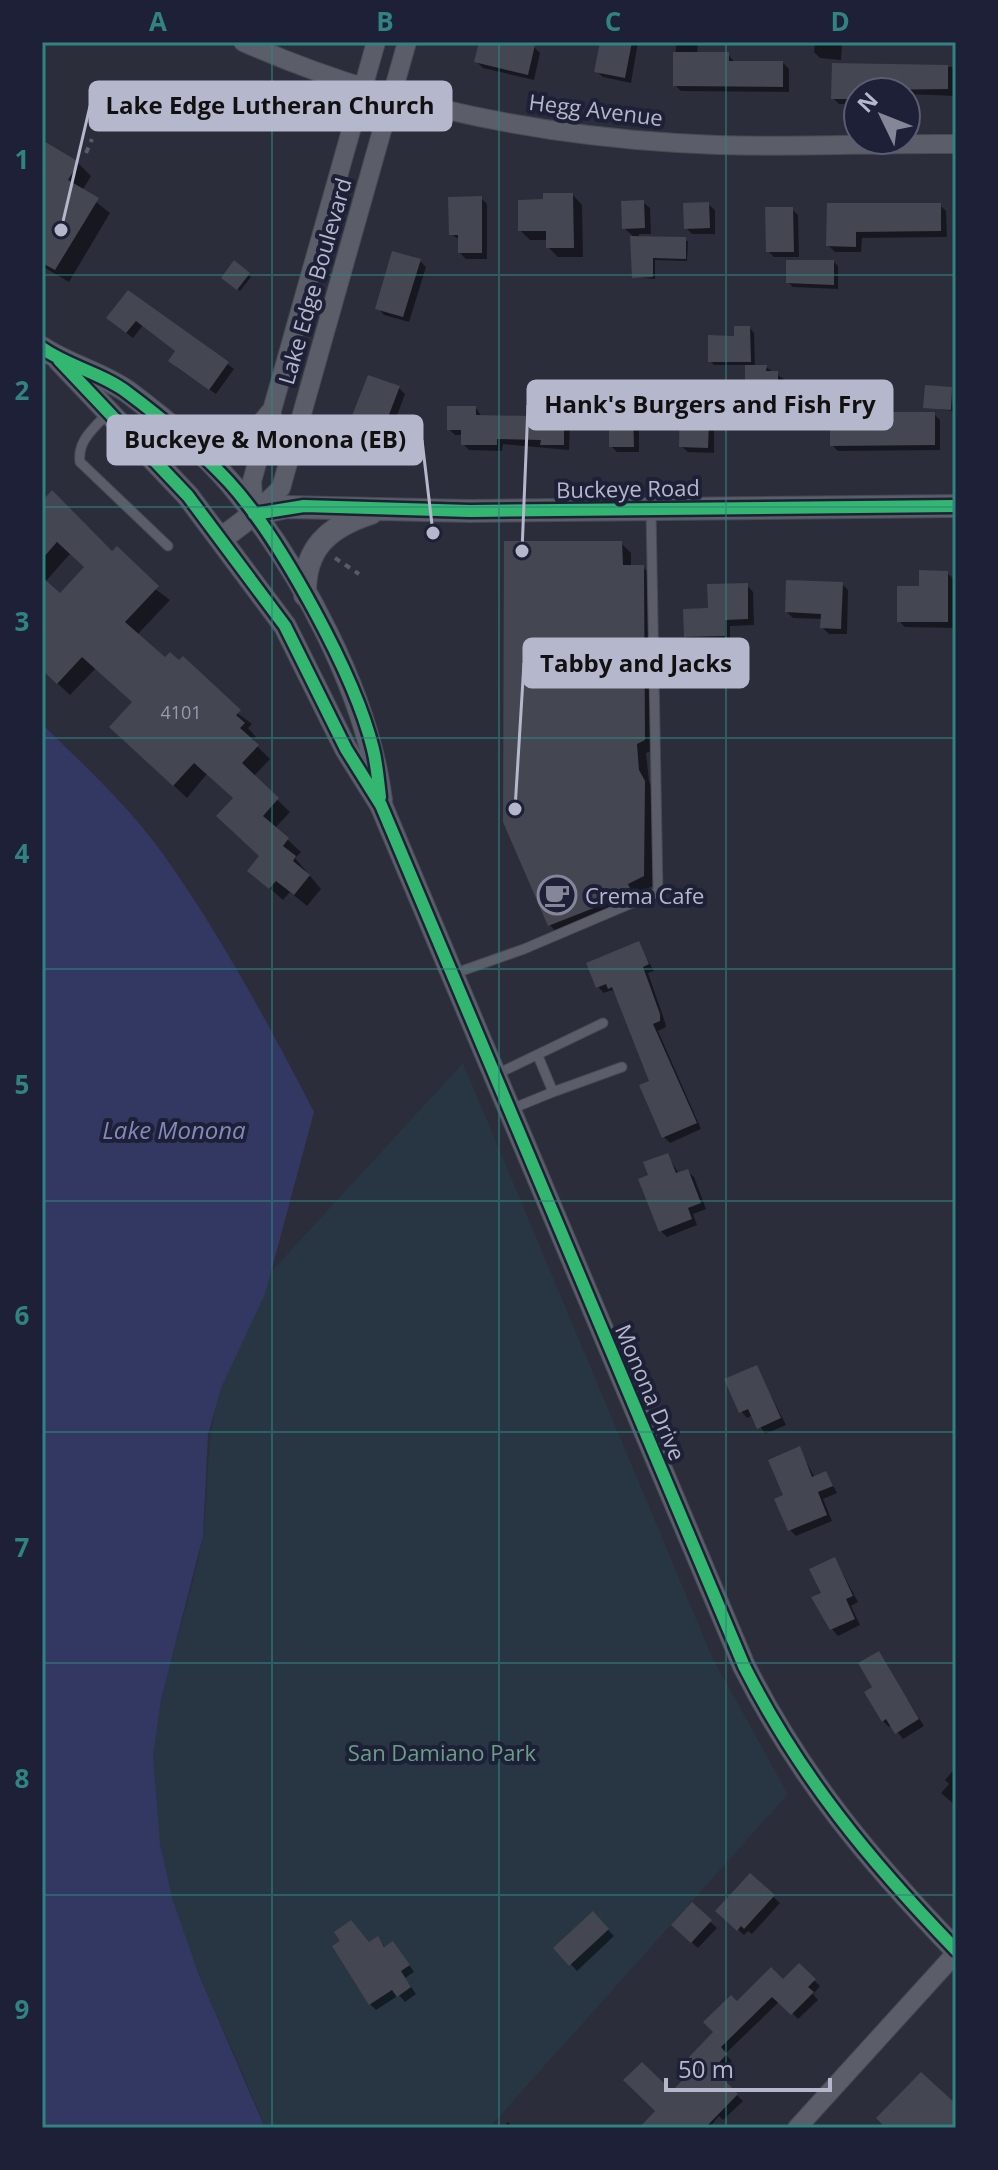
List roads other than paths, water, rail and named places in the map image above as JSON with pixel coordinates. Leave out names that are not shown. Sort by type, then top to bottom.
[{"type":"street","name":"Hegg Avenue","points":[[243,42],[363,88],[452,113],[677,143],[956,144]]},
{"type":"street","name":"Lake Edge Boulevard","points":[[254,514],[252,481],[376,42]]},
{"type":"street","name":"Lake Edge Boulevard","points":[[254,514],[281,488],[407,42]]},
{"type":"street","name":"Monona Drive","points":[[51,354],[176,483],[285,626],[346,749],[381,805],[744,1666],[771,1719],[843,1826],[956,1951]]},
{"type":"street","name":"Monona Drive","points":[[51,354],[110,380],[192,447],[230,483],[254,514],[305,597],[369,734],[381,805]]},
{"type":"street","points":[[192,447],[208,452],[226,450],[253,435],[270,415]]},
{"type":"street","name":"Buckeye Road","points":[[221,539],[254,514],[287,507],[470,511],[956,506]]},
{"type":"street","points":[[305,597],[306,571],[320,541],[335,527],[387,507]]},
{"type":"street","points":[[797,2128],[956,1951]]},
{"type":"lane","points":[[107,414],[84,440],[79,450],[80,462],[168,546]]},
{"type":"lane","points":[[452,974],[524,949],[658,892],[651,508]]},
{"type":"lane","points":[[495,1075],[603,1023]]},
{"type":"lane","points":[[538,1056],[553,1092]]},
{"type":"lane","points":[[509,1110],[622,1067]]},
{"type":"water","name":"Lake Monona","points":[[42,724],[126,808],[170,864],[246,986],[314,1112],[265,1294],[222,1386],[208,1434],[203,1536],[161,1700],[153,1755],[160,1844],[172,1898],[199,1975],[265,2128],[42,2128]]},
{"type":"place","name":"Lake Edge Lutheran Church","points":[[61,230]]},
{"type":"place","name":"Buckeye & Monona (EB)","points":[[433,533]]},
{"type":"place","name":"Hank's Burgers and Fish Fry","points":[[522,551]]},
{"type":"place","name":"Tabby and Jacks","points":[[515,809]]},
{"type":"place","name":"Crema Cafe","points":[[557,895]]},
{"type":"park label","name":"San Damiano Park","points":[[442,1752]]}]
